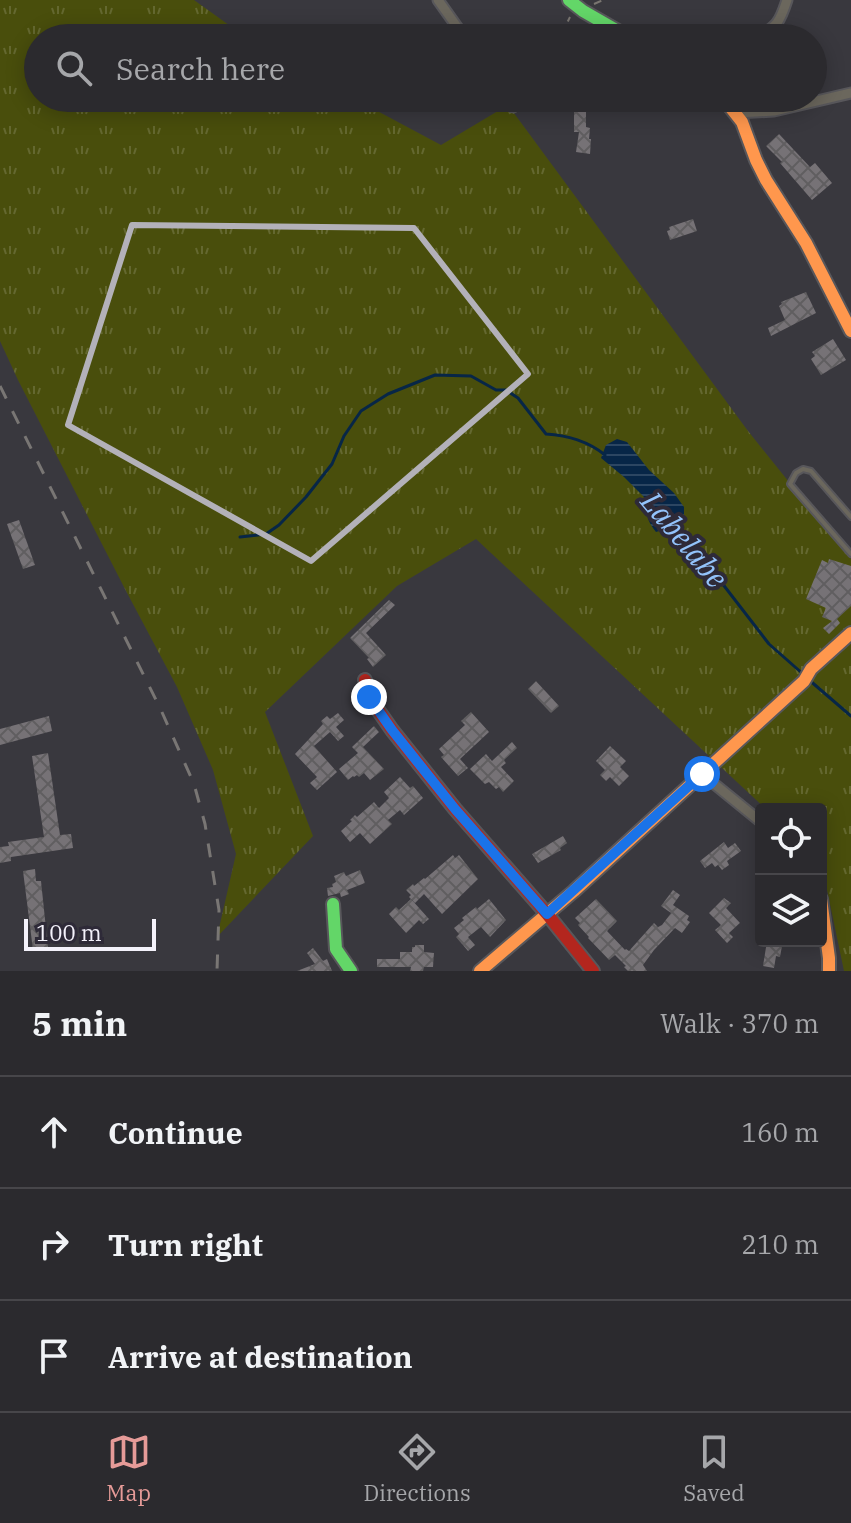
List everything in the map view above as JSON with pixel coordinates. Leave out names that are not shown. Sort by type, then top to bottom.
[{"type":"street","points":[[438,0],[455,24]]},
{"type":"street","points":[[778,24],[787,0]]},
{"type":"street","points":[[573,3],[606,24]]},
{"type":"street","points":[[827,99],[851,93]]},
{"type":"street","points":[[736,113],[755,112]]},
{"type":"street","points":[[736,113],[766,180],[806,243],[851,331]]},
{"type":"street","points":[[480,971],[702,774],[851,633]]},
{"type":"street","points":[[365,680],[369,697],[392,730],[593,971]]},
{"type":"street","points":[[702,774],[755,817]]},
{"type":"street","points":[[333,904],[336,949],[351,971]]},
{"type":"street","points":[[827,939],[829,971]]},
{"type":"lane","points":[[851,517],[811,471],[803,469],[791,478],[790,484],[851,554]]},
{"type":"path","points":[[566,24],[573,3]]},
{"type":"highlighted area","points":[[132,225],[414,228],[528,374],[311,561],[68,425]]},
{"type":"green space","points":[[0,0],[194,0],[227,24],[24,24],[24,112],[379,112],[441,145],[496,112],[513,112],[748,431],[851,559],[851,971],[844,971],[827,890],[827,803],[760,803],[476,539],[397,586],[265,712],[313,836],[217,937],[236,854],[213,770],[177,687],[0,341]]},
{"type":"water","points":[[617,439],[627,442],[649,470],[674,493],[684,507],[684,519],[656,532],[648,517],[647,500],[601,458],[606,445]]},
{"type":"building","points":[[574,112],[586,112],[586,127],[590,128],[590,154],[576,152],[579,132],[574,132]]},
{"type":"building","points":[[779,134],[810,167],[815,163],[832,183],[812,200],[766,146]]},
{"type":"building","points":[[693,219],[697,231],[670,240],[669,227]]},
{"type":"building","points":[[806,292],[816,313],[771,336],[768,328],[785,320],[779,306],[781,302]]},
{"type":"building","points":[[833,339],[846,360],[821,375],[811,359],[815,356],[812,352]]},
{"type":"building","points":[[19,520],[35,565],[23,569],[7,524]]},
{"type":"building","points":[[829,559],[851,566],[851,606],[837,619],[840,623],[829,634],[823,628],[832,621],[822,617],[826,608],[806,599],[822,560],[828,563]]},
{"type":"building","points":[[389,600],[395,605],[366,633],[386,655],[373,667],[369,658],[350,638]]},
{"type":"building","points":[[536,681],[559,706],[551,713],[528,689]]},
{"type":"building","points":[[471,712],[489,732],[460,759],[468,768],[458,776],[441,757],[444,755],[439,749],[465,725],[461,721]]},
{"type":"building","points":[[338,713],[344,720],[336,727],[344,736],[338,741],[330,732],[314,746],[337,772],[317,790],[310,783],[317,777],[295,754],[323,724],[321,721]]},
{"type":"building","points":[[49,716],[52,731],[0,745],[0,729]]},
{"type":"building","points":[[374,726],[379,732],[363,747],[384,769],[370,780],[364,773],[348,780],[339,769],[358,753],[352,747]]},
{"type":"building","points":[[512,742],[517,748],[501,767],[514,781],[503,792],[489,782],[485,784],[470,769],[486,754],[492,761]]},
{"type":"building","points":[[610,746],[626,761],[620,767],[629,776],[619,786],[610,777],[606,781],[600,775],[605,770],[596,761]]},
{"type":"building","points":[[48,753],[60,835],[71,834],[73,848],[11,857],[11,861],[0,863],[0,847],[9,846],[8,842],[44,837],[32,756]]},
{"type":"building","points":[[400,777],[423,798],[404,815],[400,810],[388,820],[392,824],[370,844],[360,833],[350,842],[341,831],[355,815],[357,817],[374,802],[379,808],[389,798],[384,792]]},
{"type":"building","points":[[563,836],[567,843],[561,850],[538,863],[532,854]]},
{"type":"building","points":[[724,842],[728,848],[735,843],[741,851],[727,861],[729,865],[722,870],[712,863],[705,868],[700,861]]},
{"type":"building","points":[[453,855],[455,858],[459,855],[478,879],[442,914],[424,894],[415,903],[406,890],[425,879]]},
{"type":"building","points":[[35,869],[36,881],[41,881],[48,948],[33,950],[23,871]]},
{"type":"building","points":[[360,870],[365,883],[347,890],[349,894],[341,897],[340,893],[328,896],[327,888],[333,887],[332,884],[336,882],[334,876],[344,872],[346,876]]},
{"type":"building","points":[[673,890],[680,895],[673,905],[689,916],[687,920],[690,922],[682,933],[675,928],[654,950],[643,965],[647,971],[628,971],[615,955],[609,960],[588,938],[575,918],[596,899],[617,921],[607,931],[629,951],[654,923],[658,927],[662,925],[671,913],[661,906]]},
{"type":"building","points":[[724,898],[731,903],[726,908],[740,923],[729,933],[733,937],[727,943],[715,930],[721,925],[709,913]]},
{"type":"building","points":[[411,899],[429,919],[423,924],[419,920],[406,933],[389,914]]},
{"type":"building","points":[[489,899],[506,920],[490,937],[481,927],[468,937],[475,945],[468,951],[456,937],[459,934],[454,928],[464,920],[462,918]]},
{"type":"building","points":[[415,945],[424,945],[424,952],[434,953],[433,967],[410,971],[411,967],[377,967],[377,959],[400,959],[400,952],[412,952]]},
{"type":"building","points":[[766,947],[782,947],[774,968],[763,966]]},
{"type":"building","points":[[313,948],[323,961],[327,959],[332,971],[297,971],[315,964],[307,953]]},
{"type":"waterway","name":"Labelabe","points":[[240,537],[266,534],[306,497],[332,464],[344,436],[361,411],[388,394],[435,375],[471,376],[496,390],[506,390],[518,398],[546,434],[577,440],[605,455]]},
{"type":"waterway","name":"Labelabe","points":[[674,521],[769,644],[803,674]]},
{"type":"waterway","name":"Labelabe","points":[[808,679],[851,716]]},
{"type":"railway","points":[[0,386],[161,710],[194,784],[205,824],[219,910],[217,971]]},
{"type":"traffic: fast","points":[[569,0],[606,24]]},
{"type":"traffic: fast","points":[[333,904],[336,949],[351,971]]},
{"type":"traffic: slow","points":[[734,112],[742,122],[766,180],[806,243],[851,331]]},
{"type":"traffic: slow","points":[[480,971],[574,891],[804,681],[811,669],[851,633]]},
{"type":"traffic: slow","points":[[827,943],[829,971]]},
{"type":"traffic: jam","points":[[365,680],[369,697],[392,730],[593,971]]},
{"type":"route","points":[[369,697],[455,809],[547,914],[702,774]]}]
